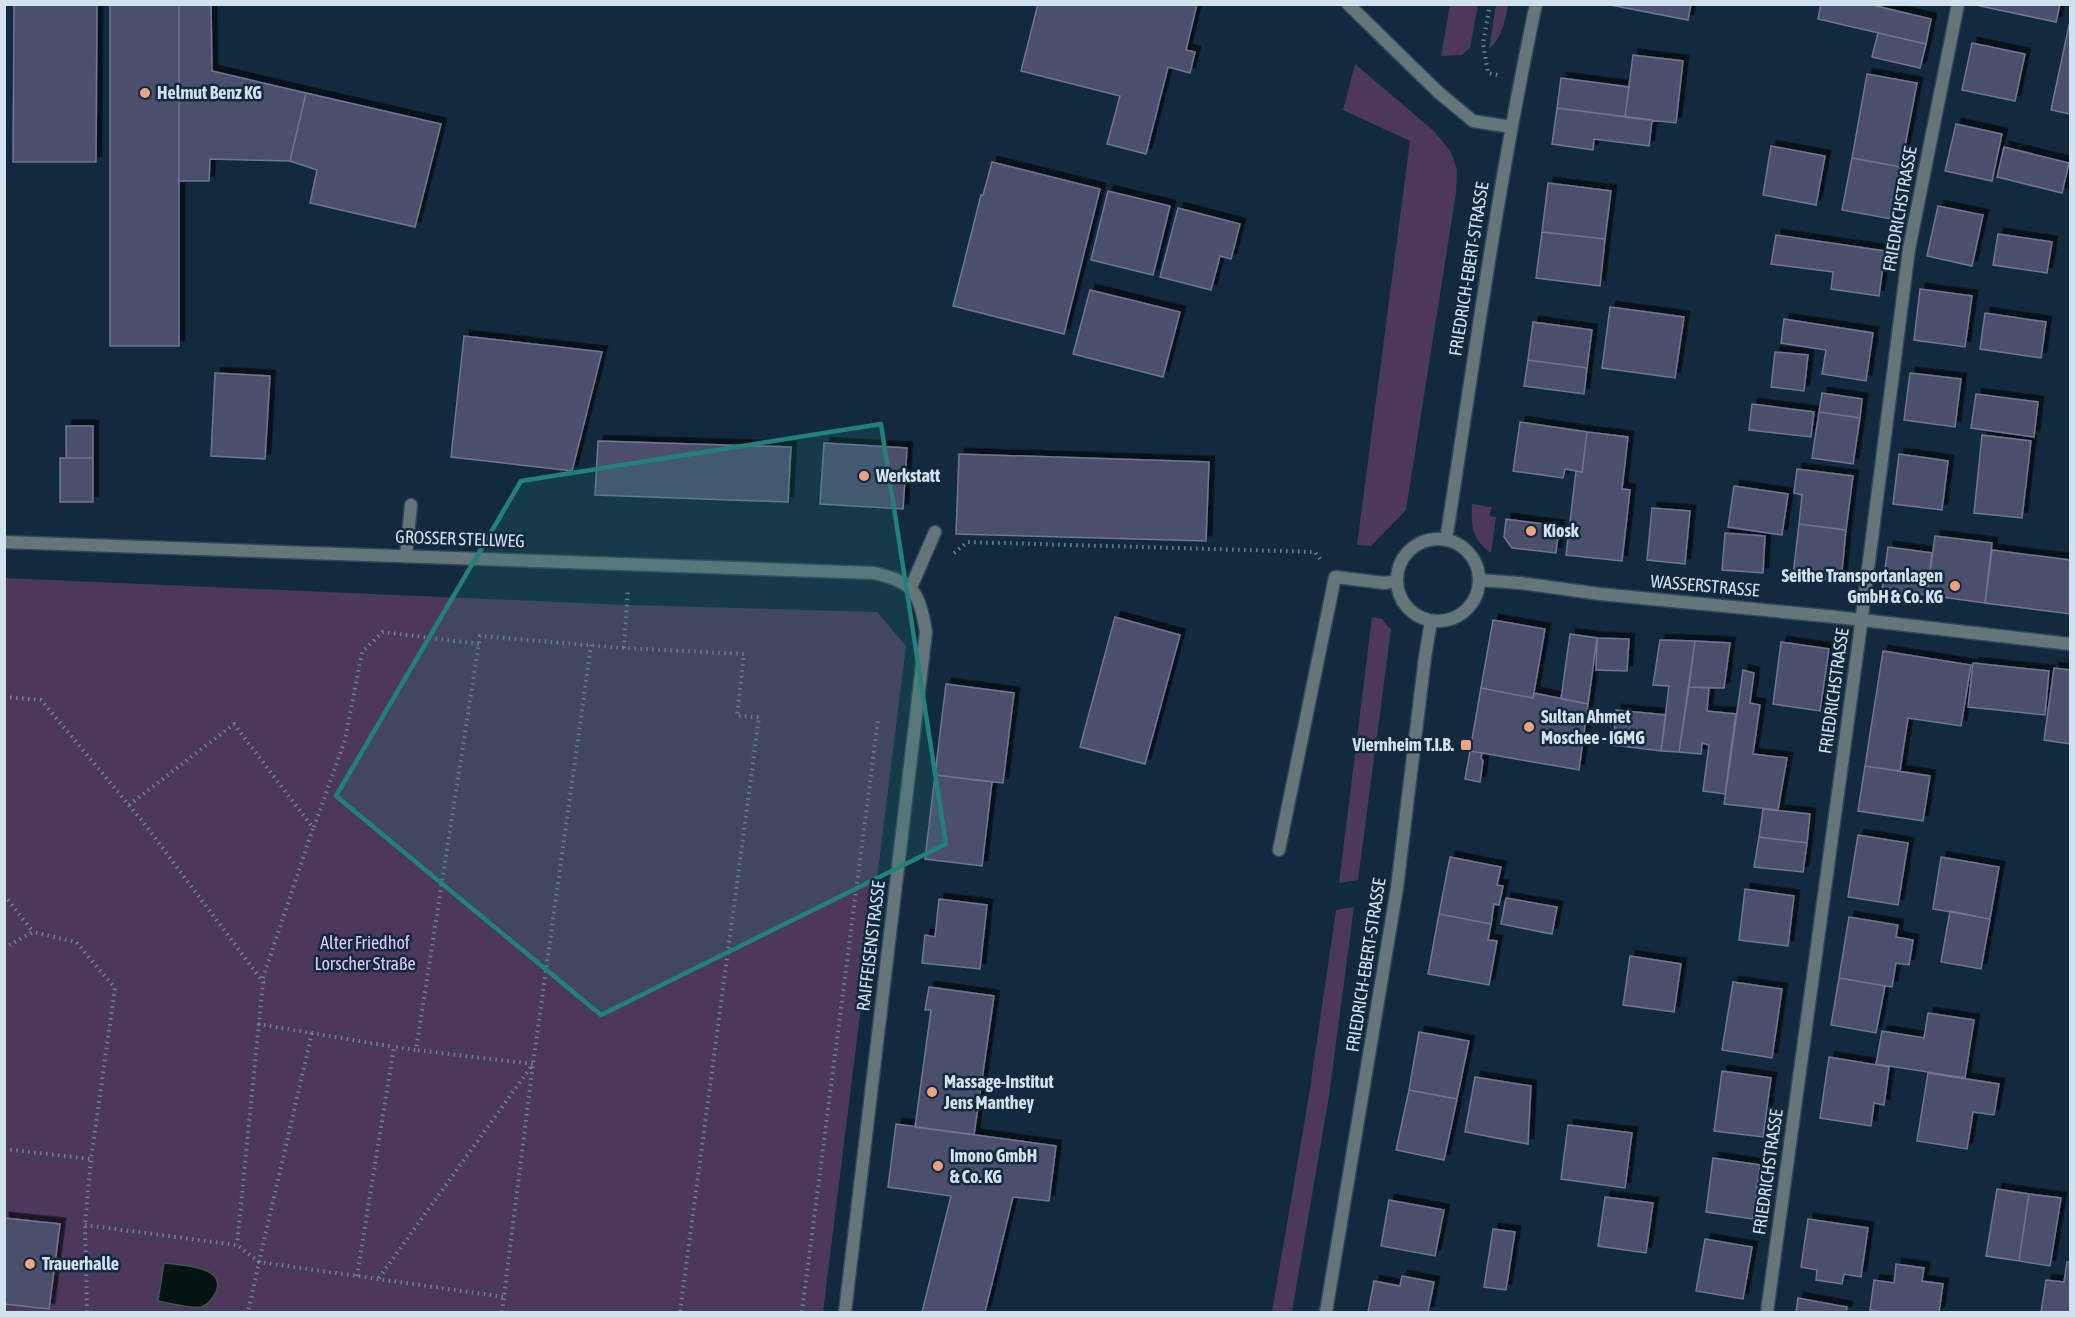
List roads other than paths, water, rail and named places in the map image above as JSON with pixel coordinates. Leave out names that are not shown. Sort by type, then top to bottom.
[{"type":"street","points":[[1348,4],[1438,92],[1473,121],[1511,127]]},
{"type":"street","name":"FRIEDRICH-EBERT-STRASSE","points":[[1446,540],[1475,342],[1511,127],[1536,4]]},
{"type":"street","name":"FRIEDRICHSTRASSE","points":[[1767,1312],[1862,620],[1909,249],[1958,4]]},
{"type":"street","points":[[406,555],[411,505]]},
{"type":"street","points":[[911,587],[935,532]]},
{"type":"street","points":[[1446,540],[1463,547],[1472,557],[1479,580],[1476,597],[1469,608],[1459,616],[1446,621],[1431,621],[1409,609],[1401,597],[1397,581],[1403,559],[1412,549],[1424,542],[1446,540]]},
{"type":"street","name":"GROSSER STELLWEG","points":[[4,542],[874,573],[896,578],[911,587]]},
{"type":"street","points":[[1278,850],[1335,577],[1385,583],[1397,581]]},
{"type":"street","name":"WASSERSTRASSE","points":[[1479,580],[2070,644]]},
{"type":"street","name":"RAIFFEISENSTRASSE","points":[[845,1312],[926,632],[922,607],[911,587]]},
{"type":"street","name":"FRIEDRICH-EBERT-STRASSE","points":[[1326,1312],[1397,888],[1431,621]]},
{"type":"place","name":"Helmut Benz KG","points":[[145,93]]},
{"type":"place","name":"Werkstatt","points":[[864,476]]},
{"type":"place","name":"Kiosk","points":[[1531,531]]},
{"type":"place","name":"Seithe Transportanlagen GmbH & Co. KG","points":[[1955,586]]},
{"type":"place","name":"Sultan Ahmet Moschee - IGMG","points":[[1529,727]]},
{"type":"place","name":"Viernheim T.I.B.","points":[[1466,745]]},
{"type":"place","name":"Massage-Institut Jens Manthey","points":[[932,1092]]},
{"type":"place","name":"Imono GmbH & Co. KG","points":[[938,1166]]},
{"type":"place","name":"Trauerhalle","points":[[30,1264]]},
{"type":"park label","name":"Alter Friedhof Lorscher Straße","points":[[365,953]]}]
